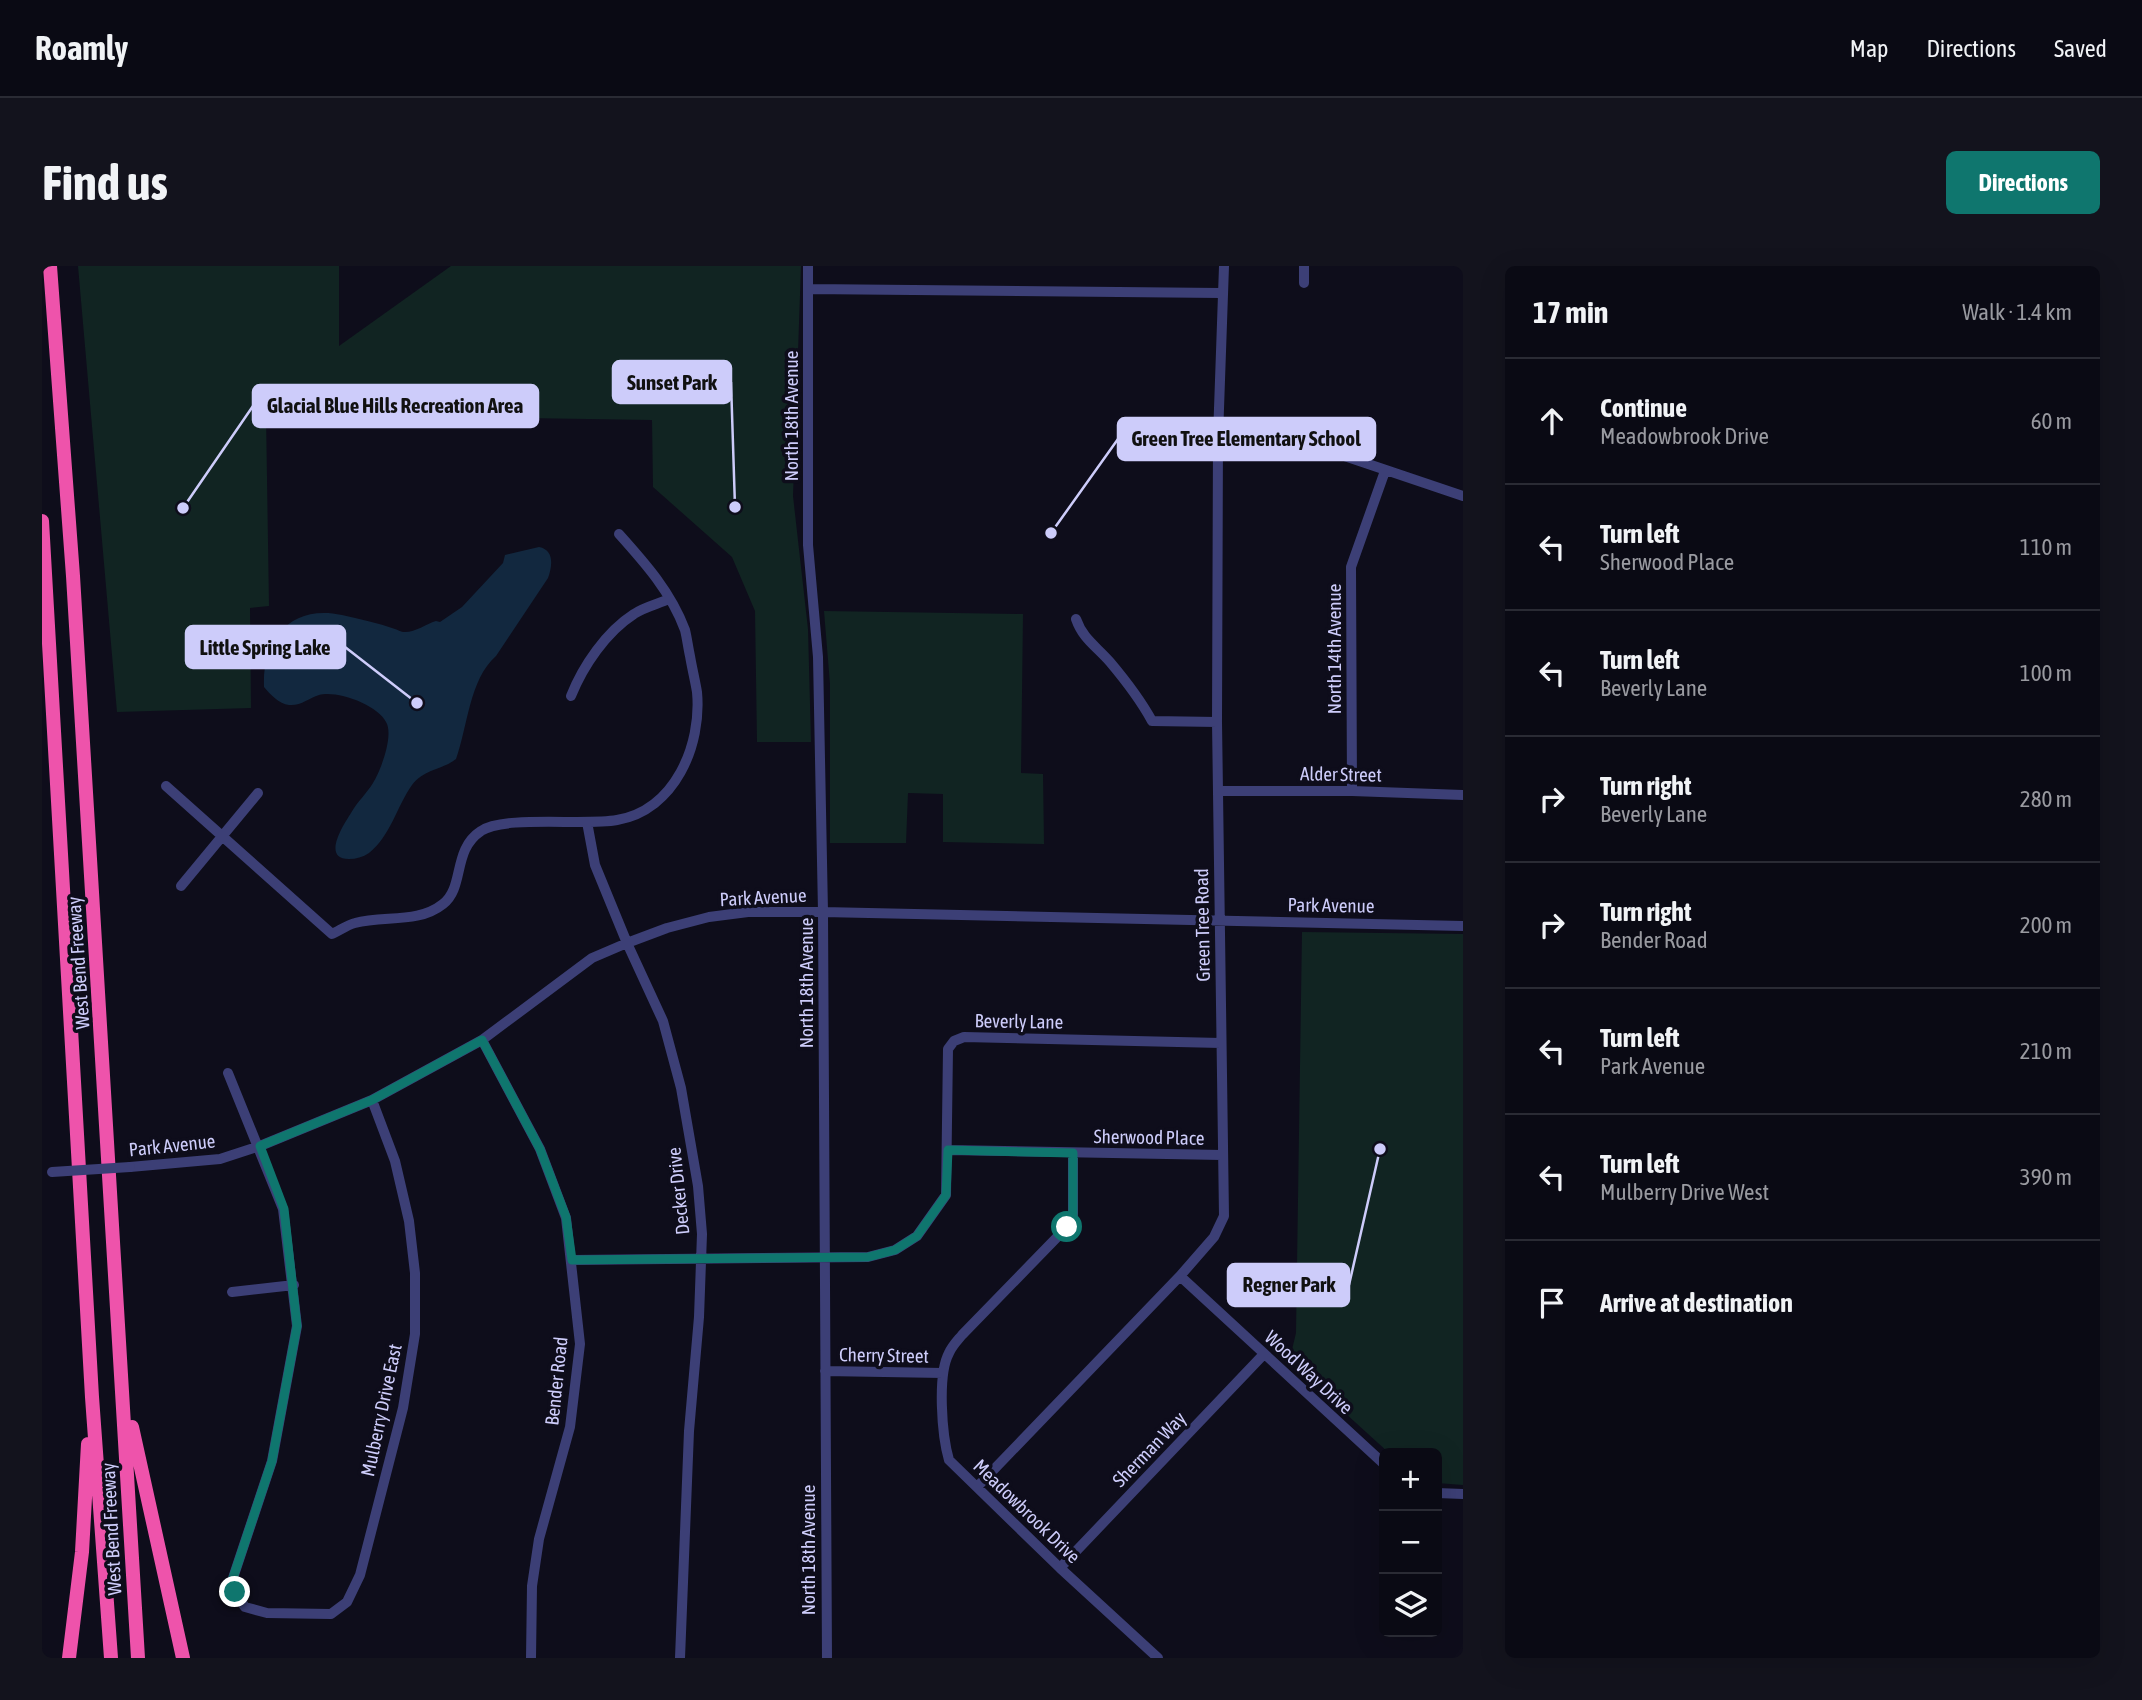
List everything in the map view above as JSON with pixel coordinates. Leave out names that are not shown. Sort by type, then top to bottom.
[{"type":"highway","name":"West Bend Freeway","points":[[50,266],[73,576],[138,1658]]},
{"type":"highway","name":"West Bend Freeway","points":[[42,521],[92,1397],[110,1658]]},
{"type":"highway","points":[[123,1385],[183,1658]]},
{"type":"highway","points":[[69,1658],[82,1552],[92,1397]]},
{"type":"street","name":"North 18th Avenue","points":[[808,266],[808,545],[818,657],[823,912],[827,1658]]},
{"type":"street","name":"Green Tree Road","points":[[977,1488],[1180,1276],[1214,1237],[1224,1216],[1217,722],[1218,437],[1224,266]]},
{"type":"street","points":[[1304,266],[1304,284]]},
{"type":"street","points":[[808,289],[1221,293]]},
{"type":"street","points":[[1218,437],[1300,441],[1463,496]]},
{"type":"street","name":"North 14th Avenue","points":[[1352,791],[1351,567],[1385,471]]},
{"type":"street","points":[[166,786],[331,934],[355,923],[423,915],[444,903],[455,885],[463,849],[481,830],[512,823],[619,820],[645,810],[670,790],[685,766],[693,740],[697,694],[685,630],[670,599],[652,572],[619,534]]},
{"type":"street","points":[[571,696],[577,681],[610,634],[635,613],[670,599]]},
{"type":"street","points":[[1076,619],[1081,633],[1131,687],[1152,721],[1217,722]]},
{"type":"street","name":"Alder Street","points":[[1218,791],[1352,791],[1463,795]]},
{"type":"street","points":[[181,886],[258,793]]},
{"type":"street","name":"Decker Drive","points":[[587,822],[596,866],[663,1021],[681,1088],[698,1186],[702,1234],[699,1317],[689,1430],[680,1658]]},
{"type":"street","name":"Park Avenue","points":[[47,1173],[220,1159],[260,1146],[372,1100],[482,1040],[592,958],[667,928],[709,917],[748,912],[823,912],[1463,926]]},
{"type":"street","name":"Beverly Lane","points":[[572,1260],[868,1257],[895,1250],[917,1236],[946,1195],[948,1049],[954,1041],[964,1037],[1221,1043]]},
{"type":"street","name":"Bender Road","points":[[482,1040],[540,1149],[566,1217],[580,1344],[570,1427],[539,1539],[532,1586],[531,1658]]},
{"type":"street","points":[[228,1073],[284,1209],[294,1285],[232,1292]]},
{"type":"street","name":"Mulberry Drive East","points":[[294,1285],[297,1326],[272,1461],[233,1578],[235,1592],[245,1607],[267,1613],[331,1614],[347,1602],[360,1575],[403,1408],[415,1334],[415,1273],[409,1221],[395,1161],[372,1100]]},
{"type":"street","name":"Sherwood Place","points":[[948,1150],[1223,1156]]},
{"type":"street","name":"Meadowbrook Drive","points":[[1073,1153],[1073,1214],[1067,1227],[962,1335],[948,1354],[943,1373],[943,1441],[949,1460],[1158,1658]]},
{"type":"street","name":"Wood Way Drive","points":[[1180,1276],[1379,1459]]},
{"type":"street","name":"Sherman Way","points":[[1060,1568],[1264,1354]]},
{"type":"street","name":"Cherry Street","points":[[825,1371],[943,1373]]},
{"type":"street","points":[[1442,1493],[1463,1494]]},
{"type":"green space","points":[[78,266],[339,266],[339,346],[451,266],[801,266],[793,496],[808,629],[811,742],[757,742],[755,611],[732,557],[653,487],[652,420],[266,414],[269,606],[250,608],[251,708],[117,712]]},
{"type":"green space","points":[[824,611],[1023,614],[1021,773],[1043,774],[1044,844],[943,842],[943,794],[908,793],[906,843],[830,843],[830,684]]},
{"type":"green space","points":[[1302,932],[1463,934],[1463,1485],[1442,1483],[1442,1448],[1384,1448],[1289,1362],[1296,1333]]},
{"type":"water","points":[[539,547],[550,555],[548,578],[480,678],[470,704],[456,759],[428,773],[412,785],[388,830],[369,853],[354,859],[341,857],[335,847],[337,840],[353,809],[376,777],[386,752],[388,728],[382,716],[375,710],[346,697],[319,695],[293,705],[275,698],[264,687],[268,654],[274,640],[294,620],[324,613],[342,615],[403,632],[440,622],[462,607],[503,563],[505,555]]},
{"type":"place","name":"Sunset Park","points":[[735,507]]},
{"type":"place","name":"Glacial Blue Hills Recreation Area","points":[[183,508]]},
{"type":"place","name":"Green Tree Elementary School","points":[[1051,533]]},
{"type":"place","name":"Little Spring Lake","points":[[417,703]]},
{"type":"place","name":"Regner Park","points":[[1380,1149]]},
{"type":"route","points":[[235,1592],[233,1578],[272,1461],[297,1326],[284,1209],[260,1146],[372,1100],[482,1040],[540,1149],[566,1217],[572,1260],[868,1257],[895,1250],[917,1236],[946,1195],[948,1150],[1073,1153],[1073,1214],[1067,1227]]}]
